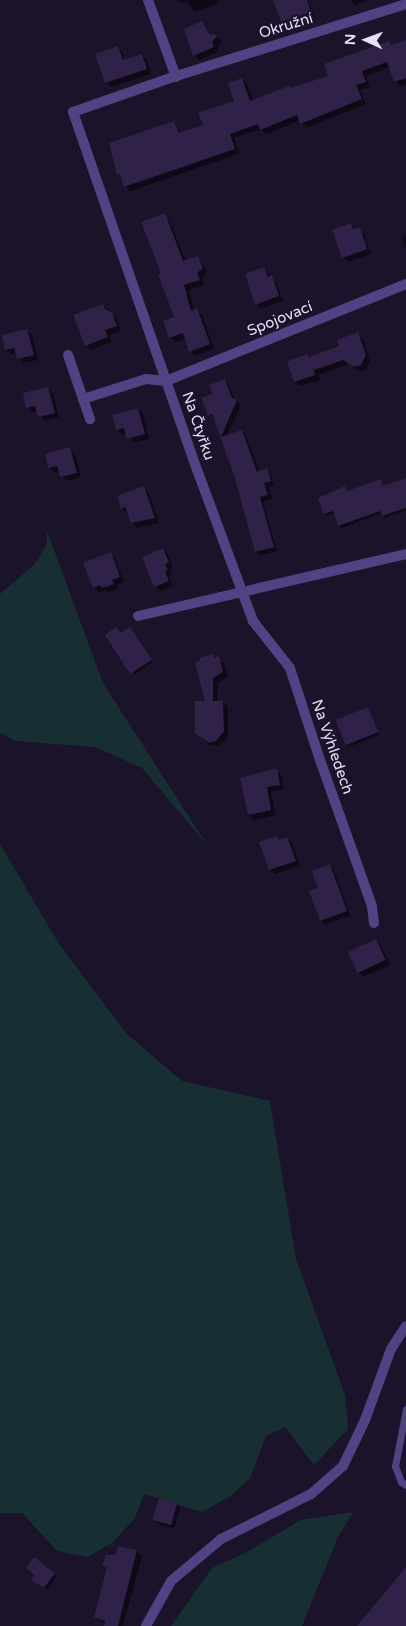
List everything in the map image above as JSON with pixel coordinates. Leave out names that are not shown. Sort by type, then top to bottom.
[{"type":"street","points":[[148,0],[176,77]]},
{"type":"street","name":"Okružní","points":[[73,112],[176,77],[406,4]]},
{"type":"street","name":"Na Čtyřku","points":[[73,112],[166,381],[243,591]]},
{"type":"street","name":"Spojovací","points":[[166,381],[406,284]]},
{"type":"street","points":[[68,355],[90,419]]},
{"type":"street","points":[[83,398],[146,379],[166,381]]},
{"type":"street","points":[[138,616],[406,554]]},
{"type":"street","name":"Na Výhledech","points":[[243,591],[253,621],[290,668],[321,764],[372,906],[374,923]]},
{"type":"street","points":[[146,1626],[171,1581],[221,1539],[311,1494],[343,1466],[365,1420],[391,1349],[406,1326]]},
{"type":"lane","points":[[406,1408],[395,1466],[401,1482],[406,1485]]},
{"type":"green space","points":[[47,531],[103,683],[207,845],[142,768],[95,747],[15,741],[0,733],[0,594],[34,565],[47,544]]},
{"type":"green space","points":[[0,844],[59,944],[127,1034],[182,1081],[270,1101],[296,1259],[345,1395],[348,1429],[314,1465],[285,1427],[266,1436],[250,1478],[229,1497],[202,1512],[144,1494],[135,1518],[112,1543],[87,1557],[57,1551],[22,1513],[0,1513]]},
{"type":"green space","points":[[353,1512],[338,1537],[302,1626],[171,1626],[212,1568],[243,1554],[301,1520]]},
{"type":"building","points":[[273,0],[307,0],[311,12],[281,22]]},
{"type":"building","points":[[202,21],[209,34],[218,35],[212,42],[214,47],[193,56],[184,29]]},
{"type":"building","points":[[406,40],[406,78],[394,82],[387,62],[362,71],[366,82],[356,85],[362,99],[300,124],[297,115],[260,130],[258,124],[230,134],[235,149],[124,187],[120,174],[117,175],[109,143],[174,121],[179,133],[203,125],[198,113],[234,101],[228,83],[242,78],[250,101],[289,86],[290,88],[328,76],[324,64],[389,41],[391,45]]},
{"type":"building","points":[[118,46],[123,60],[142,54],[147,69],[105,83],[95,54]]},
{"type":"building","points":[[165,213],[183,261],[198,256],[203,268],[197,273],[200,280],[184,285],[191,311],[197,308],[210,344],[189,352],[183,333],[169,338],[163,321],[174,317],[158,274],[161,273],[141,222]]},
{"type":"building","points":[[351,223],[353,229],[360,227],[367,249],[342,258],[332,230]]},
{"type":"building","points":[[264,267],[268,277],[272,275],[279,296],[255,305],[245,274]]},
{"type":"building","points":[[103,304],[105,309],[112,313],[117,326],[105,330],[108,337],[85,346],[73,315]]},
{"type":"building","points":[[27,329],[34,355],[17,359],[14,348],[5,350],[2,335]]},
{"type":"building","points":[[358,332],[366,355],[361,365],[354,367],[343,360],[314,370],[315,375],[294,382],[287,361],[308,354],[309,357],[339,346],[337,340]]},
{"type":"building","points":[[225,379],[232,398],[237,400],[221,437],[242,430],[257,472],[267,468],[271,481],[264,483],[268,495],[260,497],[274,547],[255,552],[235,478],[212,414],[208,416],[201,398],[212,394],[209,385]]},
{"type":"building","points":[[48,387],[55,413],[38,417],[35,406],[26,408],[23,393]]},
{"type":"building","points":[[138,408],[145,434],[127,439],[124,428],[116,430],[112,415]]},
{"type":"building","points":[[70,447],[77,473],[60,477],[57,466],[48,468],[45,454]]},
{"type":"building","points":[[406,478],[406,508],[382,516],[380,511],[338,526],[333,511],[324,514],[318,498],[345,486],[347,491],[381,479],[383,486]]},
{"type":"building","points":[[144,486],[155,518],[131,523],[125,507],[121,509],[117,496]]},
{"type":"building","points":[[163,548],[169,562],[165,564],[168,570],[165,571],[169,581],[154,587],[142,557]]},
{"type":"building","points":[[111,552],[120,577],[112,580],[114,584],[102,588],[100,585],[93,588],[83,563]]},
{"type":"building","points":[[116,627],[121,633],[130,627],[152,660],[130,674],[105,635]]},
{"type":"building","points":[[213,654],[214,658],[219,656],[223,672],[213,678],[213,701],[223,701],[224,731],[216,741],[209,743],[195,733],[195,701],[205,701],[195,662],[200,661],[199,658]]},
{"type":"building","points":[[368,707],[378,732],[346,745],[336,720]]},
{"type":"building","points":[[277,768],[280,785],[267,787],[271,810],[248,815],[240,778]]},
{"type":"building","points":[[277,836],[279,840],[287,837],[296,861],[269,870],[259,842]]},
{"type":"building","points":[[330,864],[347,911],[320,921],[309,891],[318,888],[312,871]]},
{"type":"building","points":[[376,939],[386,960],[358,973],[348,952]]},
{"type":"building","points":[[159,1498],[177,1503],[171,1525],[153,1520]]},
{"type":"building","points":[[118,1546],[137,1550],[118,1626],[104,1626],[105,1621],[94,1617],[107,1567],[102,1566],[106,1555],[116,1555]]},
{"type":"building","points":[[34,1557],[55,1573],[44,1588],[31,1580],[35,1575],[26,1568]]},
{"type":"building","points":[[406,1567],[406,1626],[357,1626]]}]
